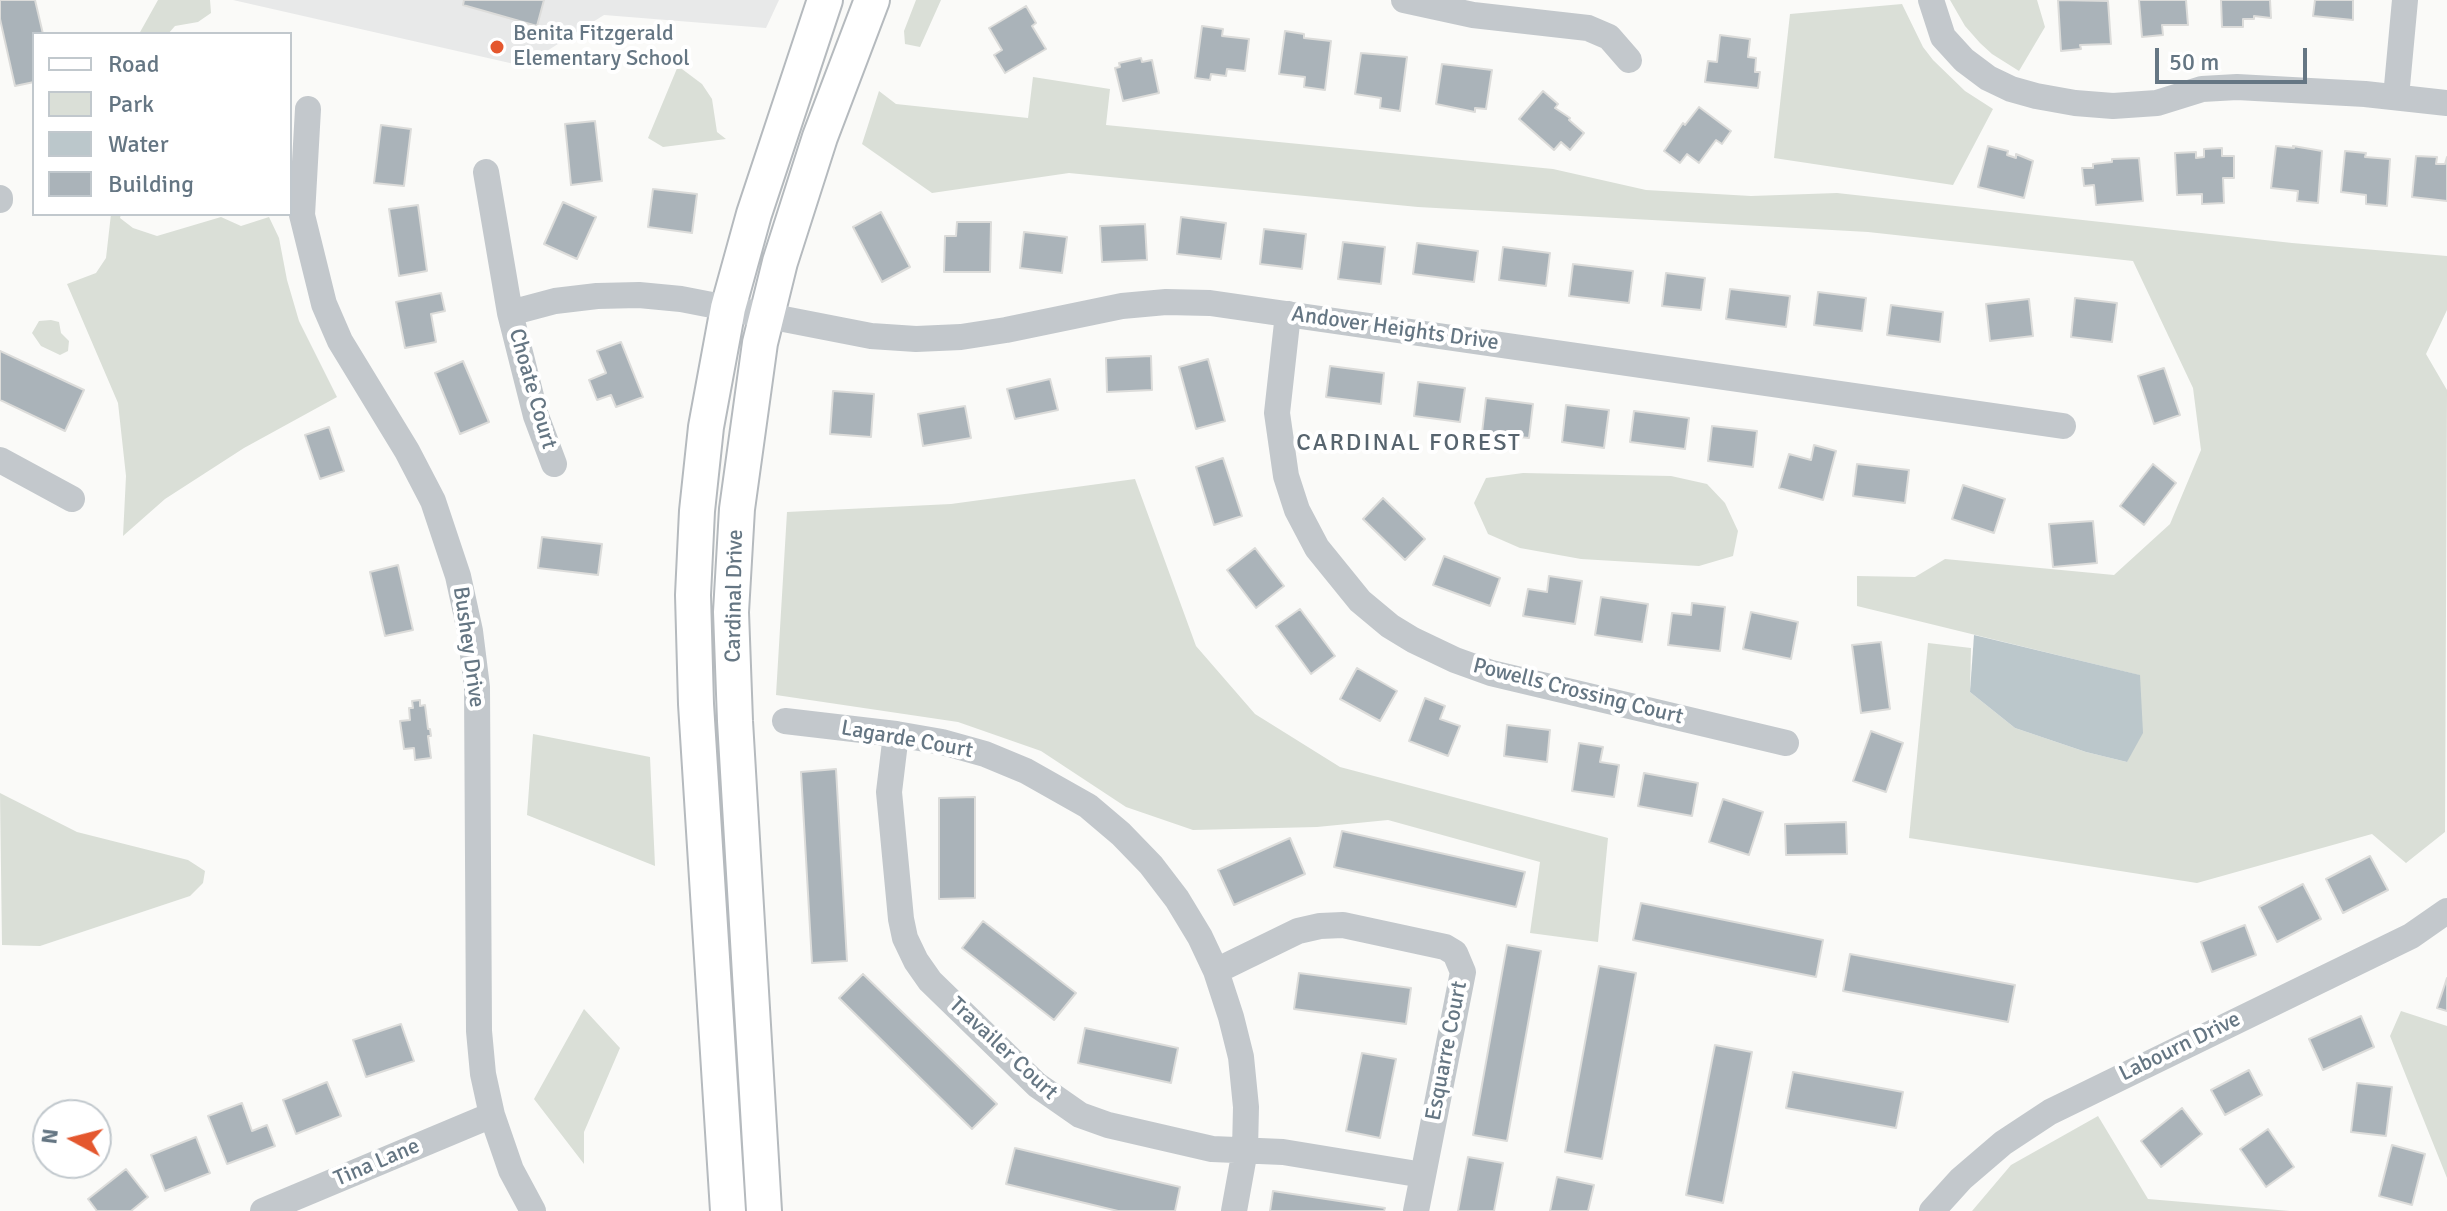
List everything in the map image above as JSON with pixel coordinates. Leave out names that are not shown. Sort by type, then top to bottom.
[{"type":"main road","name":"Cardinal Drive","points":[[728,1211],[696,704],[693,595],[697,511],[706,427],[728,308],[754,214],[825,0]]},
{"type":"main road","name":"Cardinal Drive","points":[[764,1211],[731,612],[737,509],[744,441],[765,315],[820,137],[872,0]]},
{"type":"street","points":[[1404,0],[1473,15],[1588,28],[1609,37],[1629,60]]},
{"type":"street","points":[[1931,0],[1943,37],[1964,60],[1988,78],[2036,96],[2113,106],[2157,103],[2202,89],[2237,87],[2447,103]]},
{"type":"street","points":[[2396,97],[2405,0]]},
{"type":"street","name":"Bushey Drive","points":[[308,109],[302,215],[324,304],[340,341],[407,451],[433,501],[458,576],[470,631],[477,687],[479,1031],[483,1074],[492,1115],[511,1170],[533,1211]]},
{"type":"street","name":"Choate Court","points":[[486,172],[510,313],[536,416],[554,464]]},
{"type":"street","name":"Choate Court","points":[[510,313],[555,301],[597,296],[667,298],[728,308]]},
{"type":"street","name":"Andover Heights Drive","points":[[728,308],[871,336],[916,339],[976,335],[1122,306],[1166,302],[1210,303],[2063,426]]},
{"type":"street","name":"Powells Crossing Court","points":[[1288,314],[1277,413],[1286,476],[1297,510],[1317,548],[1360,601],[1413,640],[1491,673],[1786,743]]},
{"type":"street","points":[[0,460],[72,499]]},
{"type":"street","name":"Lagarde Court","points":[[785,721],[896,734],[985,754],[1026,771],[1088,806],[1151,865],[1177,899],[1216,971],[1241,1057],[1246,1107],[1245,1150],[1234,1211]]},
{"type":"street","name":"Travailer Court","points":[[896,734],[889,792],[901,919],[916,961],[930,981],[1037,1085],[1080,1115],[1108,1125],[1212,1149],[1283,1152],[1423,1175]]},
{"type":"street","name":"Labourn Drive","points":[[1932,1211],[1961,1179],[2003,1143],[2050,1112],[2411,936],[2447,911]]},
{"type":"street","name":"Esquarre Court","points":[[1216,971],[1298,931],[1320,926],[1343,925],[1445,947],[1455,953],[1463,972],[1416,1211]]},
{"type":"street","name":"Tina Lane","points":[[263,1211],[492,1115]]},
{"type":"shaded area","name":"Benita Fitzgerald Elementary School","points":[[233,0],[779,0],[766,28],[604,15],[523,66]]},
{"type":"green space","points":[[158,0],[210,0],[211,13],[198,22],[175,26],[170,32],[140,32]]},
{"type":"green space","points":[[916,0],[941,0],[920,47],[905,44],[904,31]]},
{"type":"green space","points":[[1950,0],[2037,0],[2045,27],[2019,71],[1980,43],[1965,26]]},
{"type":"green space","points":[[1902,4],[1923,47],[1933,60],[1965,91],[1993,109],[1953,185],[1774,158],[1790,14]]},
{"type":"green space","points":[[678,66],[702,84],[712,99],[717,132],[726,139],[663,147],[648,138]]},
{"type":"green space","points":[[1033,77],[1110,89],[1106,125],[1553,169],[1646,190],[1751,196],[1837,193],[2292,243],[2447,256],[2447,310],[2426,354],[2447,390],[2445,832],[2406,863],[2372,834],[2197,883],[1909,838],[1928,643],[1971,648],[1970,692],[2015,728],[2127,762],[2139,675],[1857,606],[1857,576],[1915,577],[1945,559],[2114,575],[2170,524],[2201,450],[2193,388],[2133,261],[1868,232],[1418,207],[1069,173],[932,193],[862,144],[879,91],[896,104],[1028,118]]},
{"type":"green space","points":[[111,216],[120,216],[133,228],[157,236],[221,217],[241,226],[269,217],[279,238],[299,321],[337,397],[244,448],[165,499],[123,536],[126,476],[118,403],[67,284],[96,273],[106,258]]},
{"type":"green space","points":[[39,321],[59,322],[61,333],[69,341],[68,351],[60,355],[41,346],[32,333]]},
{"type":"green space","points":[[1523,473],[1671,476],[1707,484],[1725,503],[1738,531],[1733,556],[1699,566],[1581,559],[1520,548],[1488,534],[1474,503],[1486,478]]},
{"type":"green space","points":[[1135,479],[1196,646],[1255,714],[1340,767],[1608,838],[1598,942],[1530,933],[1540,862],[1388,820],[1317,827],[1193,830],[1126,807],[1041,751],[958,722],[776,695],[787,512],[951,504]]},
{"type":"green space","points":[[533,734],[650,757],[655,866],[527,815]]},
{"type":"green space","points":[[0,793],[77,832],[188,860],[205,871],[203,883],[190,896],[40,946],[2,945]]},
{"type":"green space","points":[[584,1009],[620,1048],[584,1132],[584,1164],[534,1099]]},
{"type":"green space","points":[[2401,1011],[2447,1026],[2447,1178],[2390,1036]]},
{"type":"green space","points":[[2098,1116],[2148,1199],[2290,1211],[1972,1211],[2011,1165]]},
{"type":"water","points":[[1974,635],[2140,675],[2143,733],[2127,762],[2015,728],[1970,692]]},
{"type":"building","points":[[0,0],[35,0],[43,32],[32,32],[32,82],[15,86],[0,19]]},
{"type":"building","points":[[464,0],[544,0],[537,26],[463,5]]},
{"type":"building","points":[[2058,0],[2108,1],[2111,44],[2080,45],[2081,49],[2061,51]]},
{"type":"building","points":[[2139,0],[2186,0],[2188,25],[2162,25],[2163,35],[2142,37]]},
{"type":"building","points":[[2221,0],[2270,0],[2271,18],[2254,16],[2254,19],[2243,19],[2243,27],[2222,27]]},
{"type":"building","points":[[2315,0],[2353,0],[2353,20],[2313,16]]},
{"type":"building","points":[[1026,6],[1036,23],[1032,26],[1046,49],[1005,73],[994,55],[1002,50],[989,28]]},
{"type":"building","points":[[1202,26],[1223,29],[1222,36],[1249,39],[1245,71],[1227,69],[1226,76],[1211,74],[1210,80],[1195,78]]},
{"type":"building","points":[[1285,31],[1304,34],[1304,38],[1331,41],[1325,90],[1304,87],[1305,77],[1279,74]]},
{"type":"building","points":[[1720,35],[1750,39],[1748,57],[1756,58],[1755,72],[1760,72],[1758,88],[1705,82],[1708,61],[1717,62]]},
{"type":"building","points":[[1361,53],[1407,57],[1400,111],[1380,108],[1381,98],[1355,94]]},
{"type":"building","points":[[1141,58],[1142,62],[1152,60],[1159,93],[1123,101],[1115,68],[1120,67],[1119,63]]},
{"type":"building","points":[[1442,64],[1492,70],[1486,109],[1475,108],[1475,112],[1436,104]]},
{"type":"building","points":[[1543,91],[1558,104],[1555,108],[1584,133],[1570,150],[1561,142],[1554,150],[1519,119]]},
{"type":"building","points":[[1699,107],[1731,131],[1722,144],[1716,140],[1699,163],[1687,154],[1680,163],[1664,151],[1683,123],[1685,125]]},
{"type":"building","points":[[595,121],[602,181],[571,185],[565,124]]},
{"type":"building","points":[[381,125],[411,129],[404,186],[374,183]]},
{"type":"building","points":[[1988,146],[2008,151],[2007,155],[2016,158],[2016,154],[2033,161],[2024,198],[1978,187]]},
{"type":"building","points":[[2276,146],[2322,151],[2318,203],[2297,201],[2298,191],[2271,188]]},
{"type":"building","points":[[2222,148],[2222,156],[2234,156],[2234,178],[2223,178],[2224,203],[2202,204],[2202,194],[2177,195],[2175,153],[2196,152],[2196,158],[2204,157],[2204,149]]},
{"type":"building","points":[[2345,151],[2366,153],[2365,157],[2390,159],[2387,206],[2366,204],[2366,195],[2341,192]]},
{"type":"building","points":[[2416,156],[2437,157],[2436,164],[2445,164],[2447,157],[2447,201],[2412,197]]},
{"type":"building","points":[[2139,158],[2143,201],[2096,205],[2094,185],[2084,186],[2082,168],[2093,168],[2093,164],[2112,162],[2112,159]]},
{"type":"building","points":[[653,189],[697,194],[692,233],[648,227]]},
{"type":"building","points":[[563,202],[596,217],[577,259],[544,244]]},
{"type":"building","points":[[418,205],[427,271],[399,276],[389,209]]},
{"type":"building","points":[[881,212],[910,267],[882,282],[853,227]]},
{"type":"building","points":[[1181,217],[1226,223],[1221,259],[1177,254]]},
{"type":"building","points":[[957,222],[991,222],[990,272],[944,272],[945,236],[956,236]]},
{"type":"building","points":[[1145,224],[1147,260],[1102,262],[1100,226]]},
{"type":"building","points":[[1264,229],[1306,234],[1302,269],[1260,264]]},
{"type":"building","points":[[1024,232],[1067,237],[1062,273],[1020,268]]},
{"type":"building","points":[[1343,242],[1385,247],[1381,284],[1338,279]]},
{"type":"building","points":[[1417,243],[1478,251],[1474,282],[1413,274]]},
{"type":"building","points":[[1503,247],[1550,253],[1546,286],[1499,280]]},
{"type":"building","points":[[1573,264],[1633,271],[1629,303],[1569,296]]},
{"type":"building","points":[[1666,273],[1705,278],[1701,310],[1662,306]]},
{"type":"building","points":[[1730,289],[1790,296],[1786,327],[1726,319]]},
{"type":"building","points":[[1818,292],[1866,298],[1862,331],[1814,325]]},
{"type":"building","points":[[441,293],[445,311],[431,314],[436,342],[405,348],[396,302]]},
{"type":"building","points":[[2075,298],[2117,303],[2112,342],[2071,337]]},
{"type":"building","points":[[2029,299],[2033,336],[1990,341],[1986,304]]},
{"type":"building","points":[[1891,305],[1943,312],[1940,342],[1887,335]]},
{"type":"building","points":[[621,342],[643,397],[616,407],[611,395],[597,400],[589,380],[606,373],[597,351]]},
{"type":"building","points":[[0,351],[84,390],[65,431],[0,400]]},
{"type":"building","points":[[1151,356],[1152,390],[1107,392],[1106,358]]},
{"type":"building","points":[[1208,359],[1225,421],[1196,429],[1179,367]]},
{"type":"building","points":[[463,361],[489,422],[460,434],[435,373]]},
{"type":"building","points":[[1330,366],[1384,373],[1381,404],[1326,397]]},
{"type":"building","points":[[2164,368],[2180,415],[2154,424],[2138,376]]},
{"type":"building","points":[[1050,379],[1058,410],[1015,419],[1007,389]]},
{"type":"building","points":[[1418,382],[1465,388],[1460,422],[1414,416]]},
{"type":"building","points":[[833,391],[874,394],[871,437],[830,434]]},
{"type":"building","points":[[1486,398],[1533,404],[1529,438],[1482,433]]},
{"type":"building","points":[[1566,405],[1609,410],[1604,448],[1562,442]]},
{"type":"building","points":[[965,406],[971,438],[923,446],[918,414]]},
{"type":"building","points":[[1634,411],[1689,418],[1685,449],[1630,442]]},
{"type":"building","points":[[1712,426],[1757,431],[1753,467],[1708,461]]},
{"type":"building","points":[[329,427],[344,471],[320,479],[305,435]]},
{"type":"building","points":[[1814,445],[1836,451],[1823,500],[1779,488],[1789,454],[1811,460]]},
{"type":"building","points":[[1223,458],[1242,516],[1214,525],[1196,467]]},
{"type":"building","points":[[1857,464],[1909,470],[1905,503],[1853,496]]},
{"type":"building","points":[[2153,464],[2176,483],[2144,525],[2120,506]]},
{"type":"building","points":[[1963,485],[2005,499],[1994,533],[1952,519]]},
{"type":"building","points":[[1383,498],[1425,539],[1405,560],[1363,519]]},
{"type":"building","points":[[2093,521],[2097,563],[2053,567],[2049,524]]},
{"type":"building","points":[[542,537],[602,544],[598,575],[538,568]]},
{"type":"building","points":[[1255,548],[1284,586],[1256,608],[1227,570]]},
{"type":"building","points":[[1444,556],[1500,578],[1490,606],[1433,585]]},
{"type":"building","points":[[398,565],[413,630],[385,636],[370,572]]},
{"type":"building","points":[[1549,576],[1582,581],[1575,624],[1523,616],[1528,589],[1547,592]]},
{"type":"building","points":[[1601,597],[1648,604],[1642,642],[1595,635]]},
{"type":"building","points":[[1692,603],[1725,607],[1720,651],[1668,645],[1672,613],[1691,615]]},
{"type":"building","points":[[1300,609],[1335,656],[1311,674],[1276,626]]},
{"type":"building","points":[[1751,612],[1798,622],[1791,659],[1743,649]]},
{"type":"building","points":[[1881,642],[1890,709],[1861,713],[1852,645]]},
{"type":"building","points":[[1357,668],[1397,691],[1380,721],[1340,699]]},
{"type":"building","points":[[1425,698],[1445,706],[1440,719],[1460,726],[1448,756],[1409,741]]},
{"type":"building","points":[[420,700],[420,706],[425,705],[430,729],[431,758],[415,760],[414,748],[404,749],[400,721],[410,720],[412,701]]},
{"type":"building","points":[[1507,725],[1550,730],[1547,762],[1504,756]]},
{"type":"building","points":[[1871,731],[1903,743],[1886,792],[1853,781]]},
{"type":"building","points":[[1579,743],[1603,747],[1600,762],[1619,765],[1614,797],[1572,791]]},
{"type":"building","points":[[836,769],[847,961],[812,963],[801,772]]},
{"type":"building","points":[[1644,773],[1698,783],[1692,816],[1638,806]]},
{"type":"building","points":[[975,797],[975,898],[939,899],[939,798]]},
{"type":"building","points":[[1723,799],[1763,812],[1749,855],[1709,842]]},
{"type":"building","points":[[1846,822],[1847,854],[1786,855],[1785,824]]},
{"type":"building","points":[[1342,831],[1525,872],[1516,907],[1334,867]]},
{"type":"building","points":[[1290,838],[1305,874],[1234,905],[1218,870]]},
{"type":"building","points":[[2370,856],[2388,890],[2343,913],[2326,879]]},
{"type":"building","points":[[2303,884],[2321,919],[2277,942],[2259,907]]},
{"type":"building","points":[[1641,903],[1823,940],[1816,977],[1633,940]]},
{"type":"building","points":[[983,921],[1076,993],[1054,1020],[962,948]]},
{"type":"building","points":[[2245,925],[2256,955],[2212,972],[2201,942]]},
{"type":"building","points":[[1507,945],[1541,951],[1507,1141],[1473,1135]]},
{"type":"building","points":[[1850,954],[2015,985],[2008,1022],[1843,991]]},
{"type":"building","points":[[1599,966],[1636,973],[1602,1159],[1565,1152]]},
{"type":"building","points":[[1299,973],[1411,988],[1406,1024],[1294,1009]]},
{"type":"building","points":[[863,974],[997,1104],[972,1129],[839,998]]},
{"type":"building","points":[[2447,978],[2447,1011],[2437,1008]]},
{"type":"building","points":[[2361,1016],[2374,1047],[2323,1070],[2309,1039]]},
{"type":"building","points":[[401,1024],[414,1061],[366,1077],[353,1040]]},
{"type":"building","points":[[1085,1028],[1178,1048],[1171,1083],[1078,1063]]},
{"type":"building","points":[[1715,1045],[1752,1052],[1723,1203],[1686,1195]]},
{"type":"building","points":[[1362,1053],[1396,1059],[1380,1138],[1346,1131]]},
{"type":"building","points":[[2249,1070],[2262,1095],[2225,1115],[2211,1090]]},
{"type":"building","points":[[1793,1072],[1903,1092],[1896,1128],[1786,1108]]},
{"type":"building","points":[[327,1082],[341,1116],[296,1134],[283,1100]]},
{"type":"building","points":[[2357,1083],[2392,1087],[2386,1136],[2351,1132]]},
{"type":"building","points":[[242,1103],[252,1131],[267,1125],[275,1146],[227,1164],[208,1116]]},
{"type":"building","points":[[2182,1108],[2202,1134],[2161,1167],[2141,1141]]},
{"type":"building","points":[[2268,1129],[2294,1167],[2266,1187],[2240,1149]]},
{"type":"building","points":[[196,1137],[210,1173],[165,1191],[151,1155]]},
{"type":"building","points":[[2392,1145],[2425,1154],[2412,1205],[2379,1196]]},
{"type":"building","points":[[1015,1148],[1180,1187],[1175,1211],[1118,1211],[1006,1184]]},
{"type":"building","points":[[1468,1157],[1503,1163],[1494,1211],[1458,1211]]},
{"type":"building","points":[[126,1169],[148,1197],[131,1211],[97,1211],[88,1199]]},
{"type":"building","points":[[1557,1177],[1594,1185],[1588,1211],[1550,1211]]},
{"type":"building","points":[[1273,1191],[1385,1208],[1384,1211],[1270,1211]]},
{"type":"place","name":"Benita Fitzgerald Elementary School","points":[[497,47]]},
{"type":"district","name":"CARDINAL FOREST","points":[[1409,444]]}]
